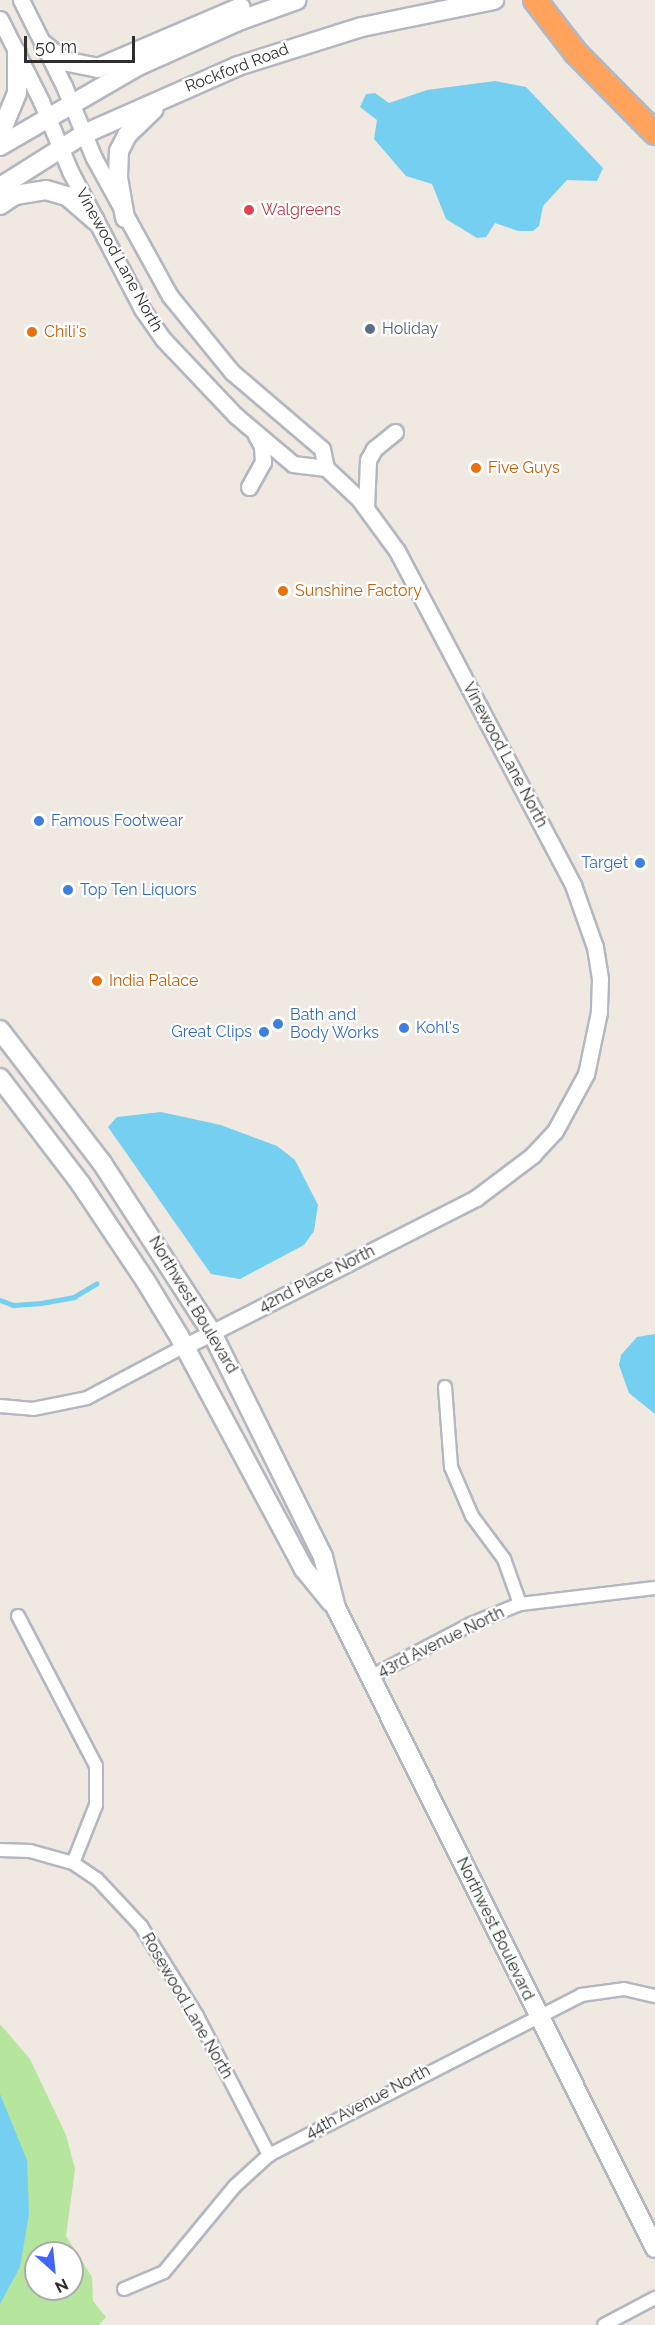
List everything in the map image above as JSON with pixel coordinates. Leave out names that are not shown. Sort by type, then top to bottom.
[{"type":"highway","points":[[535,0],[576,53],[655,134]]},
{"type":"main road","points":[[44,45],[63,61],[98,68],[260,0]]},
{"type":"main road","points":[[0,146],[71,102],[190,41],[297,0]]},
{"type":"main road","name":"Rockford Road","points":[[0,188],[60,147],[84,134],[196,83],[323,37],[402,17],[494,0]]},
{"type":"main road","points":[[0,134],[17,93],[17,53]]},
{"type":"main road","points":[[125,218],[117,166],[120,147],[146,115],[196,83]]},
{"type":"main road","points":[[0,205],[15,195],[46,190],[67,196],[95,220]]},
{"type":"main road","name":"Northwest Boulevard","points":[[0,1030],[102,1163],[212,1333],[323,1557],[336,1608],[655,2248]]},
{"type":"main road","name":"Northwest Boulevard","points":[[0,1078],[80,1183],[185,1346],[304,1569],[336,1608]]},
{"type":"street","name":"Vinewood Lane North","points":[[21,0],[125,218],[170,296],[232,372],[322,449],[326,468],[366,508],[397,550],[426,604],[585,916],[600,979],[599,1012],[586,1074]]},
{"type":"street","name":"Vinewood Lane North","points":[[0,19],[48,116],[60,147],[95,220],[142,309],[163,339],[193,374],[254,432],[293,464],[326,468]]},
{"type":"street","points":[[249,487],[263,462],[262,446],[254,432]]},
{"type":"street","points":[[366,508],[368,460],[374,449],[395,432]]},
{"type":"street","name":"42nd Place North","points":[[0,1406],[33,1410],[70,1403],[476,1198],[508,1177],[555,1131],[586,1074]]},
{"type":"street","points":[[445,1387],[452,1467],[472,1516],[504,1559],[520,1604]]},
{"type":"street","name":"43rd Avenue North","points":[[370,1677],[473,1623],[520,1604],[655,1588]]},
{"type":"street","points":[[0,1850],[30,1851],[73,1863],[96,1805],[96,1766],[18,1616]]},
{"type":"street","name":"Rosewood Lane North","points":[[73,1863],[97,1879],[141,1926],[197,2016],[269,2155]]},
{"type":"street","name":"44th Avenue North","points":[[124,2289],[164,2272],[235,2186],[269,2155],[538,2014],[581,1995],[624,1989],[655,1996]]},
{"type":"street","points":[[604,2325],[655,2298]]},
{"type":"green space","points":[[0,2024],[30,2059],[66,2135],[75,2169],[66,2236],[69,2241],[24,2241],[24,2301],[84,2301],[84,2264],[92,2277],[93,2301],[106,2317],[99,2325],[0,2325]]},
{"type":"water","points":[[495,81],[526,87],[603,168],[597,181],[567,180],[543,206],[539,226],[533,231],[518,231],[495,223],[486,237],[477,238],[446,219],[432,184],[406,176],[374,139],[377,120],[360,107],[366,94],[375,93],[389,103],[427,90]]},
{"type":"water","points":[[161,1112],[221,1125],[277,1146],[295,1160],[318,1205],[314,1231],[304,1245],[240,1279],[211,1274],[108,1127],[117,1117]]},
{"type":"water","points":[[655,1334],[655,1414],[629,1393],[619,1365],[621,1355],[637,1337]]},
{"type":"water","points":[[0,2094],[27,2160],[29,2214],[20,2267],[0,2304]]},
{"type":"waterway","points":[[0,1300],[14,1305],[41,1303],[74,1297],[96,1284]]},
{"type":"place","name":"Walgreens","points":[[249,210]]},
{"type":"place","name":"Holiday","points":[[370,329]]},
{"type":"place","name":"Chili's","points":[[32,332]]},
{"type":"place","name":"Five Guys","points":[[476,468]]},
{"type":"place","name":"Sunshine Factory","points":[[283,591]]},
{"type":"place","name":"Famous Footwear","points":[[39,821]]},
{"type":"place","name":"Target","points":[[640,863]]},
{"type":"place","name":"Top Ten Liquors","points":[[68,890]]},
{"type":"place","name":"India Palace","points":[[97,981]]},
{"type":"place","name":"Bath and Body Works","points":[[278,1024]]},
{"type":"place","name":"Kohl's","points":[[404,1028]]},
{"type":"place","name":"Great Clips","points":[[264,1032]]}]
